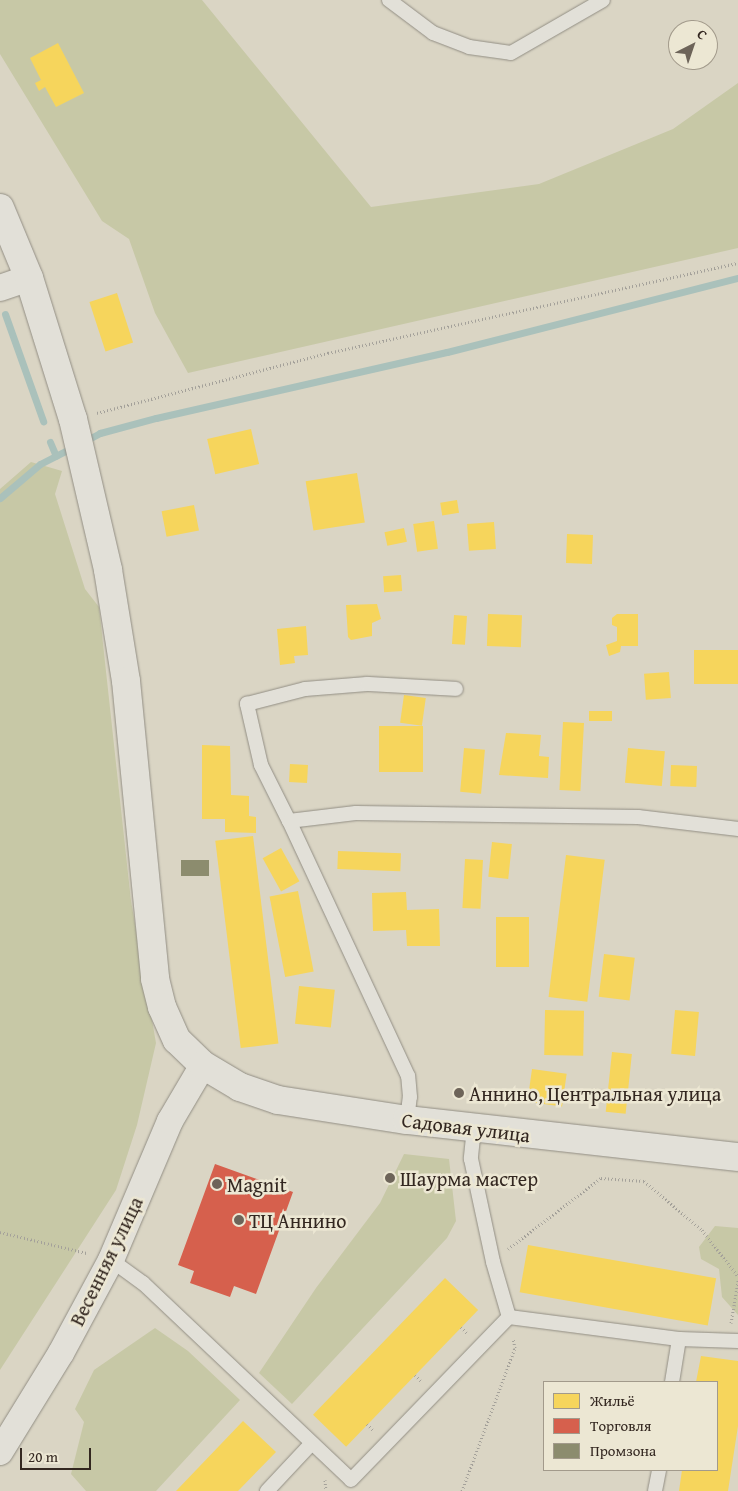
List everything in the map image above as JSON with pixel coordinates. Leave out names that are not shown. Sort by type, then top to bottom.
[{"type":"main road","name":"Садовая улица","points":[[0,208],[29,278],[72,419],[108,570],[126,681],[155,979],[162,1008],[177,1040],[203,1065],[240,1087],[278,1100],[407,1120],[738,1157]]},
{"type":"street","points":[[0,288],[29,278]]},
{"type":"street","name":"Весенняя улица","points":[[0,1452],[61,1353],[111,1260],[170,1121],[203,1065]]},
{"type":"lane","points":[[389,0],[432,33],[469,48],[511,53],[603,0]]},
{"type":"lane","points":[[407,1120],[408,1076],[289,821],[261,766],[247,704],[305,690],[367,684],[456,688]]},
{"type":"lane","points":[[289,821],[356,813],[638,817],[738,829]]},
{"type":"lane","points":[[474,1128],[472,1159],[493,1262],[510,1323]]},
{"type":"lane","points":[[111,1260],[143,1283],[351,1480],[510,1323]]},
{"type":"lane","points":[[510,1323],[679,1339],[733,1341]]},
{"type":"lane","points":[[672,1381],[679,1339]]},
{"type":"lane","points":[[266,1491],[311,1444]]},
{"type":"lane","points":[[656,1491],[659,1471]]},
{"type":"path","points":[[72,419],[328,353],[738,263]]},
{"type":"path","points":[[493,1262],[601,1178],[644,1181],[702,1230],[738,1276]]},
{"type":"path","points":[[0,1232],[59,1244],[111,1260]]},
{"type":"path","points":[[733,1341],[738,1281]]},
{"type":"path","points":[[462,1491],[514,1348],[510,1323]]},
{"type":"green space","points":[[0,0],[202,0],[371,207],[539,184],[673,129],[738,83],[738,248],[188,373],[155,313],[129,239],[102,221],[0,54]]},
{"type":"green space","points":[[31,462],[62,471],[55,494],[85,589],[99,607],[131,901],[156,1043],[137,1125],[116,1190],[0,1370],[0,489]]},
{"type":"green space","points":[[404,1154],[449,1159],[456,1221],[447,1238],[292,1404],[259,1373],[316,1288],[380,1203]]},
{"type":"green space","points":[[715,1226],[738,1228],[738,1315],[722,1297],[719,1269],[701,1259],[699,1247]]},
{"type":"green space","points":[[155,1328],[188,1351],[240,1400],[156,1491],[86,1491],[71,1474],[84,1422],[75,1409],[94,1370]]},
{"type":"building: Жильё","points":[[58,43],[84,93],[56,107],[45,87],[39,91],[35,83],[41,80],[30,58]]},
{"type":"building: Жильё","points":[[117,293],[133,342],[105,351],[89,302]]},
{"type":"building: Жильё","points":[[251,429],[259,464],[215,474],[207,439]]},
{"type":"building: Жильё","points":[[357,473],[365,522],[313,531],[306,481]]},
{"type":"building: Жильё","points":[[457,500],[459,513],[442,515],[440,503]]},
{"type":"building: Жильё","points":[[194,505],[199,531],[167,537],[162,511]]},
{"type":"building: Жильё","points":[[434,521],[438,549],[417,552],[413,524]]},
{"type":"building: Жильё","points":[[494,522],[496,549],[469,551],[467,524]]},
{"type":"building: Жильё","points":[[404,528],[407,542],[387,546],[384,532]]},
{"type":"building: Жильё","points":[[567,534],[593,535],[592,564],[566,563]]},
{"type":"building: Жильё","points":[[401,575],[402,591],[384,592],[383,576]]},
{"type":"building: Жильё","points":[[377,604],[381,619],[372,623],[372,636],[351,640],[348,637],[346,605]]},
{"type":"building: Жильё","points":[[488,614],[522,615],[521,647],[487,646]]},
{"type":"building: Жильё","points":[[617,614],[638,614],[638,646],[621,646],[620,652],[609,656],[606,645],[617,641],[617,627],[612,625],[612,618]]},
{"type":"building: Жильё","points":[[454,615],[467,616],[465,645],[452,644]]},
{"type":"building: Жильё","points":[[306,626],[308,655],[294,656],[295,663],[280,665],[277,629]]},
{"type":"building: Жильё","points":[[694,650],[738,650],[738,684],[694,684]]},
{"type":"building: Жильё","points":[[669,672],[671,698],[646,700],[644,674]]},
{"type":"building: Жильё","points":[[404,695],[426,698],[422,726],[400,723]]},
{"type":"building: Жильё","points":[[589,711],[612,711],[612,721],[589,721]]},
{"type":"building: Жильё","points":[[563,722],[584,723],[580,791],[559,790]]},
{"type":"building: Жильё","points":[[379,726],[423,726],[423,772],[379,772]]},
{"type":"building: Жильё","points":[[506,733],[541,735],[539,756],[549,757],[548,778],[499,775]]},
{"type":"building: Жильё","points":[[202,745],[230,746],[231,795],[249,796],[249,816],[256,817],[256,833],[225,832],[225,819],[202,819]]},
{"type":"building: Жильё","points":[[464,748],[485,750],[481,794],[460,792]]},
{"type":"building: Жильё","points":[[628,748],[665,751],[662,786],[625,783]]},
{"type":"building: Жильё","points":[[290,764],[308,765],[307,783],[289,782]]},
{"type":"building: Жильё","points":[[671,765],[697,766],[696,787],[670,786]]},
{"type":"building: Жильё","points":[[253,836],[278,1043],[241,1048],[215,841]]},
{"type":"building: Жильё","points":[[492,842],[512,844],[508,879],[488,877]]},
{"type":"building: Жильё","points":[[281,848],[299,881],[281,891],[263,858]]},
{"type":"building: Жильё","points":[[338,851],[401,853],[400,871],[337,869]]},
{"type":"building: Жильё","points":[[566,855],[605,860],[587,1002],[549,997]]},
{"type":"building: Жильё","points":[[465,859],[483,860],[480,909],[462,908]]},
{"type":"building: Жильё","points":[[298,891],[314,971],[285,977],[270,897]]},
{"type":"building: Жильё","points":[[406,892],[407,910],[439,909],[440,946],[407,946],[406,930],[373,931],[372,893]]},
{"type":"building: Жильё","points":[[496,917],[529,917],[529,967],[496,967]]},
{"type":"building: Жильё","points":[[604,954],[635,958],[630,1000],[599,997]]},
{"type":"building: Жильё","points":[[299,986],[335,990],[331,1028],[295,1024]]},
{"type":"building: Жильё","points":[[545,1010],[584,1011],[583,1056],[544,1055]]},
{"type":"building: Жильё","points":[[675,1010],[699,1012],[695,1056],[671,1054]]},
{"type":"building: Жильё","points":[[612,1052],[632,1054],[626,1114],[606,1112]]},
{"type":"building: Жильё","points":[[532,1069],[567,1074],[562,1107],[527,1102]]},
{"type":"building: Жильё","points":[[528,1245],[716,1278],[708,1325],[520,1292]]},
{"type":"building: Жильё","points":[[445,1278],[478,1310],[346,1447],[313,1415]]},
{"type":"building: Жильё","points":[[701,1356],[738,1361],[738,1426],[728,1491],[679,1491],[682,1471],[718,1471],[718,1381],[696,1381]]},
{"type":"building: Жильё","points":[[243,1421],[276,1452],[238,1491],[176,1491]]},
{"type":"building: Торговля","name":"ТЦ Аннино","points":[[215,1164],[293,1192],[256,1294],[234,1286],[230,1297],[190,1283],[194,1271],[178,1265]]},
{"type":"building: Промзона","points":[[181,860],[209,860],[209,876],[181,876]]},
{"type":"waterway","points":[[85,441],[100,433],[156,418],[447,352],[738,278]]},
{"type":"waterway","points":[[5,314],[43,421]]},
{"type":"waterway","points":[[50,442],[56,456]]},
{"type":"waterway","points":[[0,498],[40,464],[73,447]]},
{"type":"place","name":"Аннино, Центральная улица","points":[[459,1093]]},
{"type":"place","name":"Шаурма мастер","points":[[390,1178]]},
{"type":"place","name":"Magnit","points":[[217,1184]]},
{"type":"place","name":"ТЦ Аннино","points":[[239,1220]]}]
